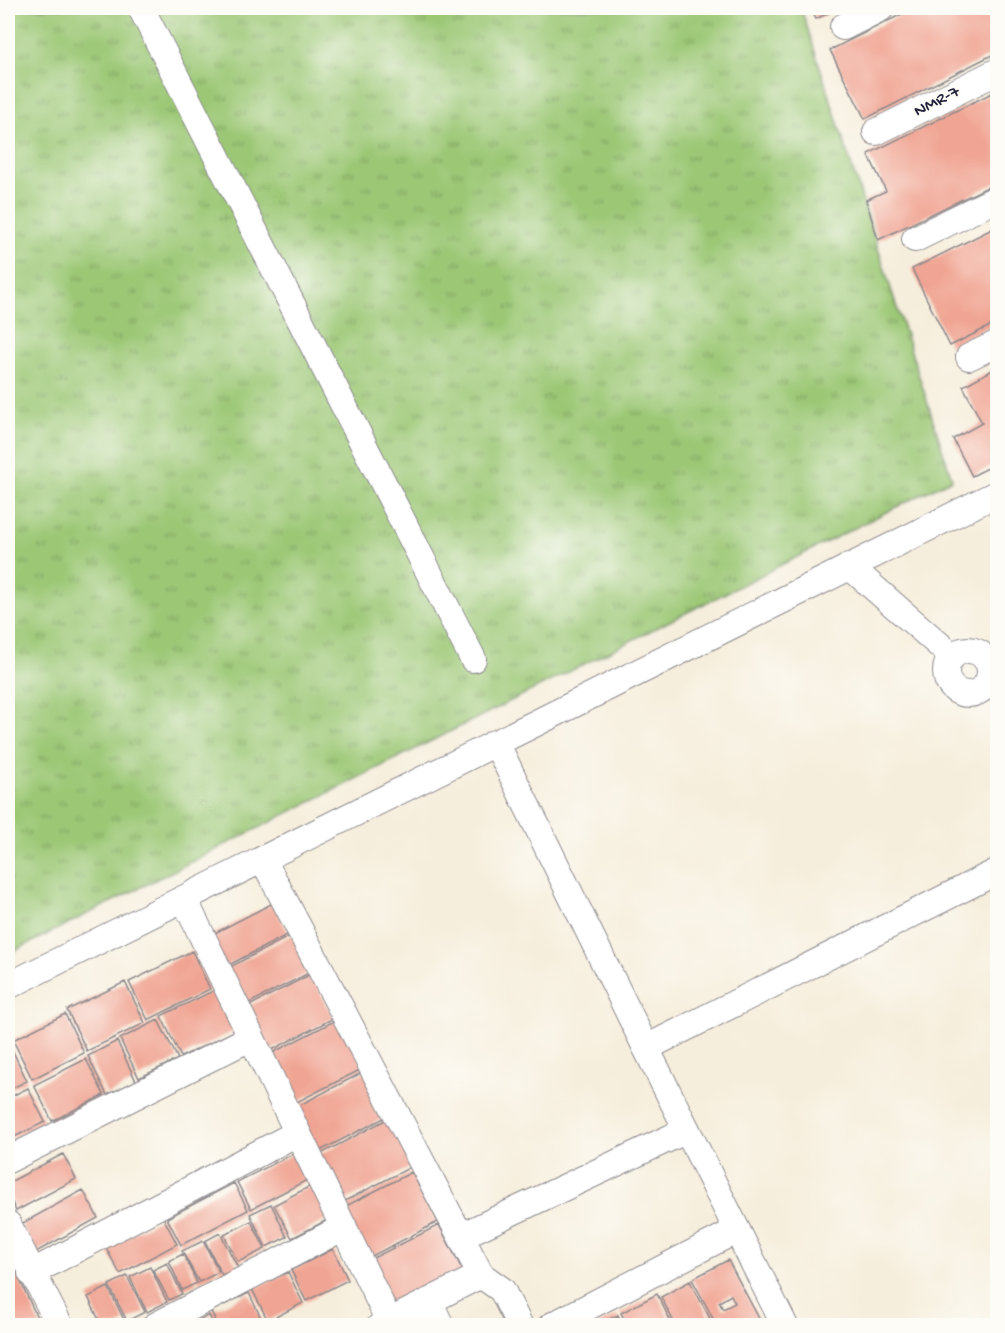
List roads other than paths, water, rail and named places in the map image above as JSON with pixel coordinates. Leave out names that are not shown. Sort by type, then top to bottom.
[{"type":"street","points":[[141,8],[473,659]]},
{"type":"street","points":[[843,27],[881,8]]},
{"type":"street","name":"NMR-7","points":[[876,132],[998,71]]},
{"type":"street","points":[[915,239],[998,198]]},
{"type":"street","points":[[969,357],[998,343]]},
{"type":"street","points":[[8,986],[497,748],[854,570],[998,493]]},
{"type":"street","points":[[854,570],[998,506]]},
{"type":"street","points":[[854,570],[952,656],[968,649],[984,656],[989,663],[989,680],[994,694]]},
{"type":"street","points":[[8,999],[268,869],[497,748]]},
{"type":"street","points":[[497,748],[785,1326]]},
{"type":"street","points":[[268,869],[481,1275],[502,1290],[520,1326]]},
{"type":"street","points":[[646,1048],[998,871]]},
{"type":"street","points":[[189,909],[344,1227],[384,1323],[481,1275]]},
{"type":"street","points":[[8,1160],[250,1038]]},
{"type":"street","points":[[461,1236],[687,1130]]},
{"type":"street","points":[[31,1273],[297,1134]]},
{"type":"street","points":[[8,1224],[60,1326]]},
{"type":"street","points":[[155,1326],[344,1227]]},
{"type":"street","points":[[551,1326],[737,1230]]},
{"type":"street","points":[[429,1301],[441,1326]]}]
